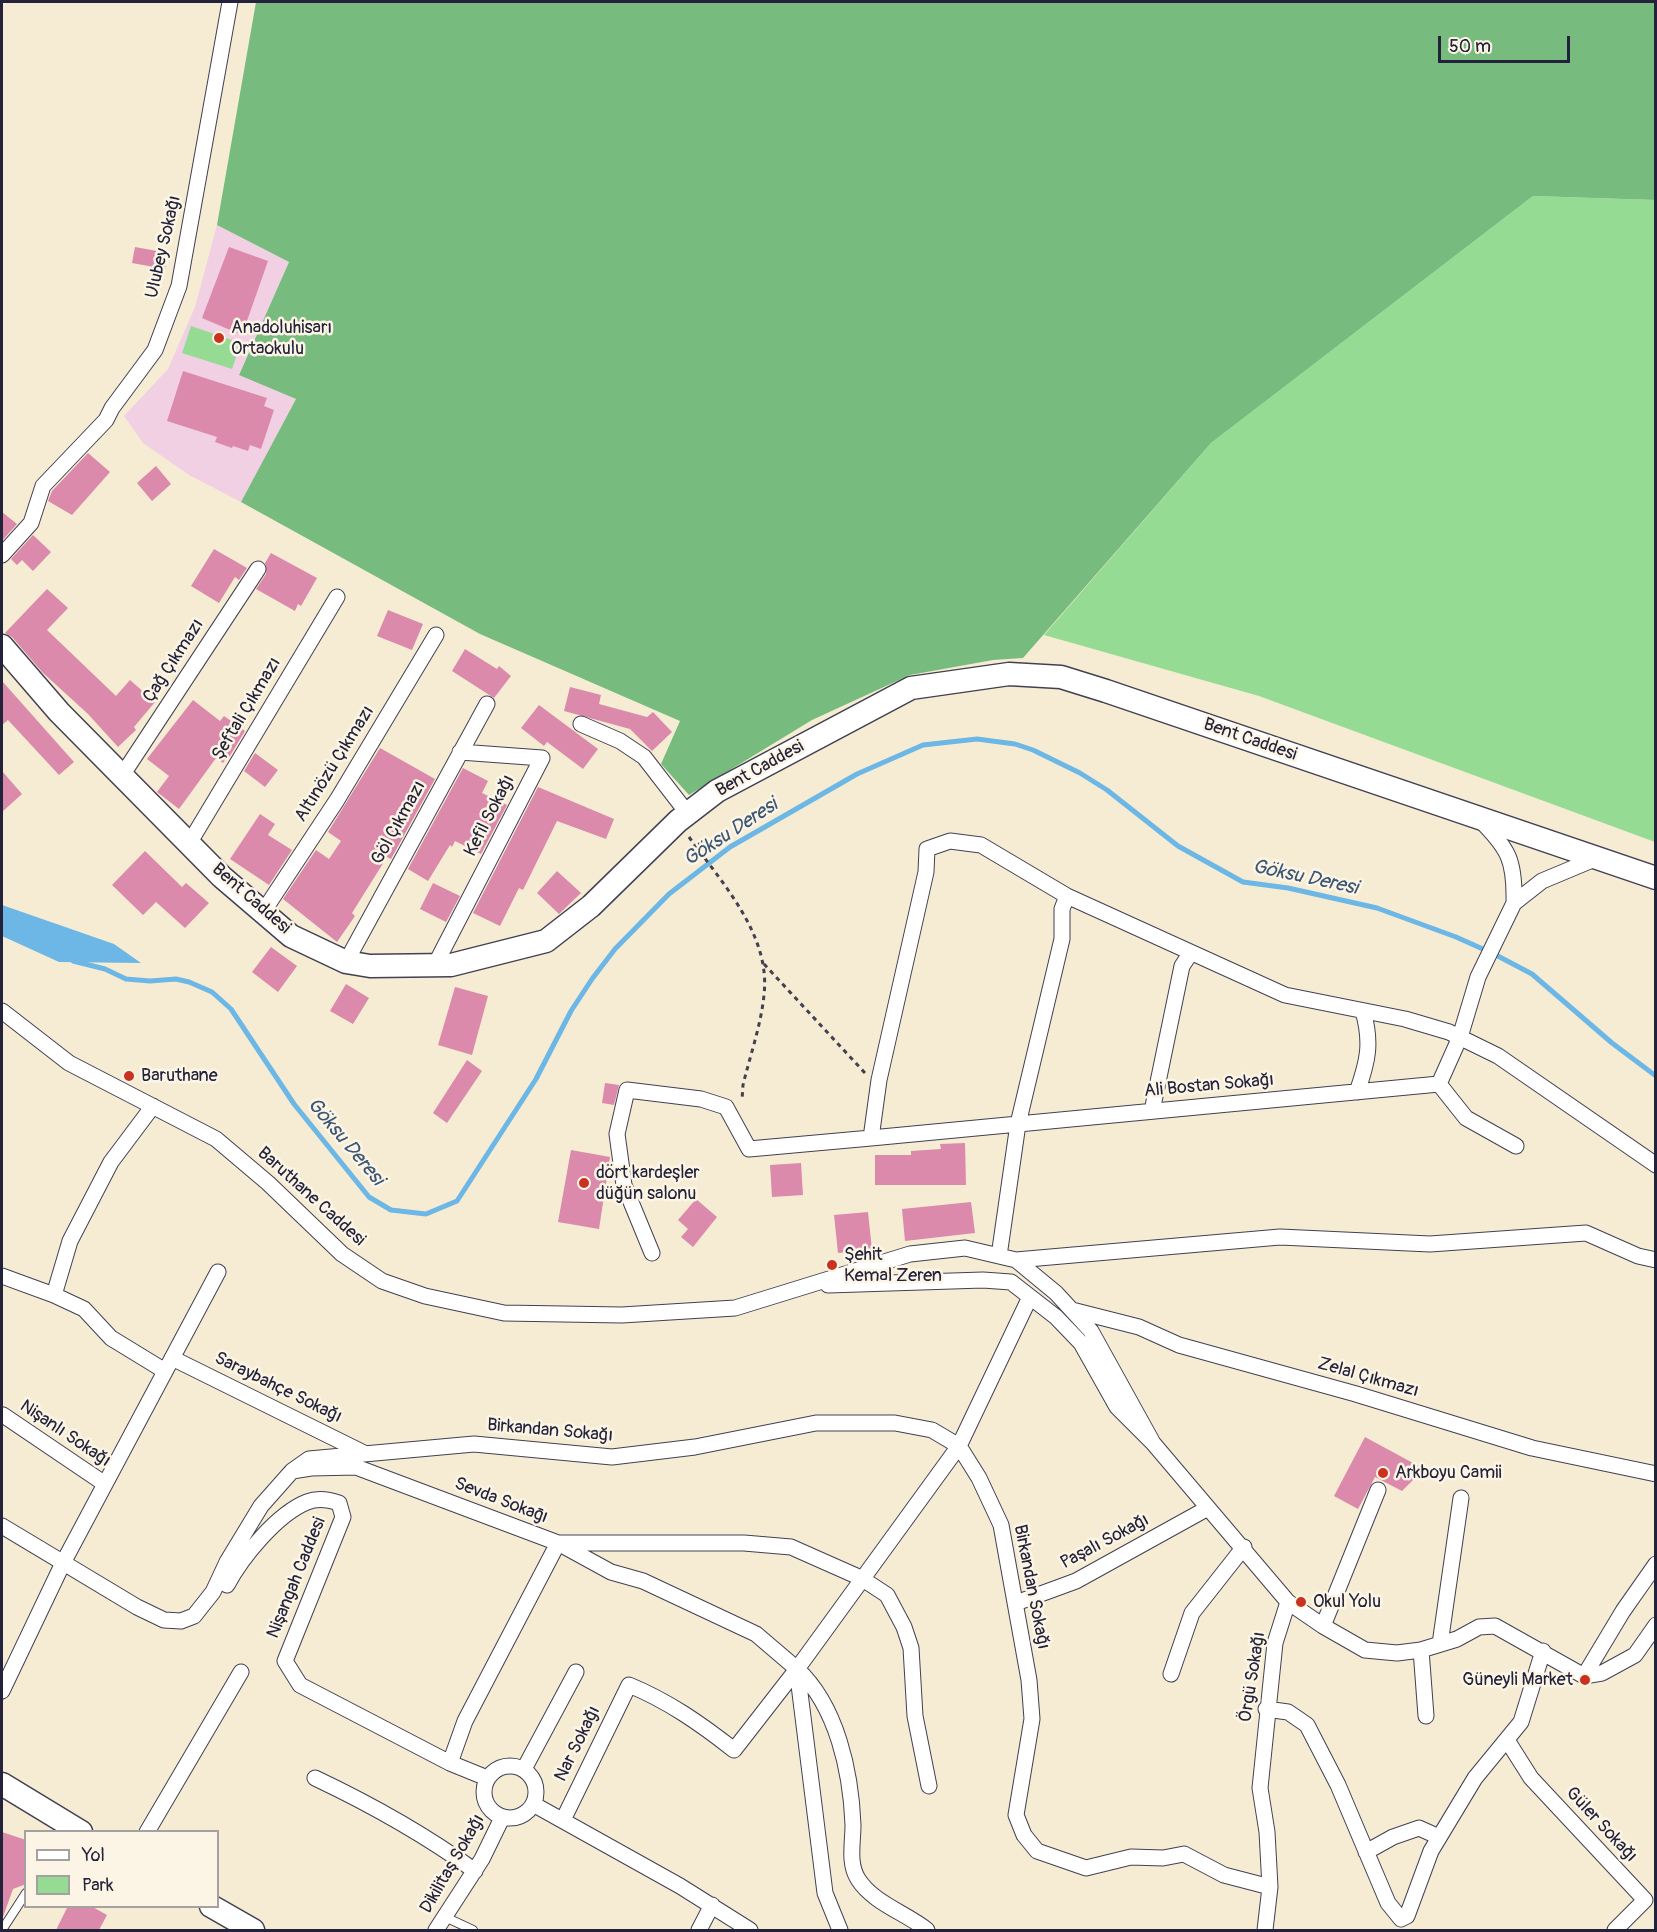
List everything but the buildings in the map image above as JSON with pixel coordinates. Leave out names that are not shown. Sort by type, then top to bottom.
[{"type":"street","name":"Ulubey Sokağı","points":[[2,555],[31,523],[43,486],[106,420],[111,408],[155,350],[179,286],[230,2]]},
{"type":"street","name":"Çağ Çıkmazı","points":[[123,774],[258,569]]},
{"type":"street","name":"Şeftali Çıkmazı","points":[[190,842],[337,597]]},
{"type":"street","name":"Altınözü Çıkmazı","points":[[263,912],[337,800],[436,635]]},
{"type":"street","name":"Bent Caddesi","points":[[2,646],[59,712],[123,774],[222,877],[291,936],[346,962],[370,966],[451,965],[546,941],[591,906],[683,817],[717,791],[911,688],[1009,674],[1061,677],[1656,878]]},
{"type":"street","name":"Göl Çıkmazı","points":[[346,962],[487,704]]},
{"type":"street","points":[[581,724],[620,741],[644,758],[683,817]]},
{"type":"street","name":"Kefil Sokağı","points":[[435,965],[542,758],[460,752]]},
{"type":"street","points":[[1476,816],[1500,841],[1509,855],[1515,873],[1514,903],[1478,977],[1460,1037],[1438,1084],[1466,1118],[1516,1146]]},
{"type":"street","points":[[871,1138],[878,1088],[927,872],[927,849],[950,841],[981,845],[1066,896],[1285,995],[1405,1019],[1460,1037],[1498,1056],[1656,1165]]},
{"type":"street","points":[[1514,903],[1542,881],[1597,858]]},
{"type":"street","points":[[999,1256],[1018,1124],[1062,939],[1062,909],[1066,896]]},
{"type":"street","points":[[1152,1111],[1182,966],[1190,954]]},
{"type":"street","name":"Baruthane Caddesi","points":[[2,1011],[69,1063],[216,1139],[268,1183],[342,1254],[382,1281],[425,1296],[504,1313],[622,1316],[735,1308],[910,1254],[965,1248],[1016,1260]]},
{"type":"street","points":[[1358,1092],[1369,1059],[1368,1029],[1363,1011]]},
{"type":"street","name":"Ali Bostan Sokağı","points":[[652,1252],[624,1185],[617,1134],[627,1090],[701,1099],[726,1107],[749,1149],[1438,1084]]},
{"type":"street","points":[[54,1295],[70,1241],[106,1172],[153,1106]]},
{"type":"street","points":[[1016,1260],[1280,1237],[1430,1244],[1586,1233],[1638,1256],[1656,1260]]},
{"type":"street","points":[[1016,1260],[1056,1293],[1091,1331],[1153,1443]]},
{"type":"street","points":[[2,1691],[63,1563],[218,1272]]},
{"type":"street","name":"Saraybahçe Sokağı","points":[[2,1276],[84,1309],[111,1338],[366,1454]]},
{"type":"street","points":[[805,1286],[983,1280],[1011,1282],[1056,1317],[1081,1343],[1117,1407],[1153,1443],[1244,1547],[1288,1602],[1323,1626],[1365,1650],[1397,1653],[1421,1650],[1457,1639],[1479,1627],[1495,1626],[1584,1676],[1602,1673],[1635,1655],[1656,1625]]},
{"type":"street","points":[[840,1930],[825,1893],[797,1669],[959,1446],[1030,1297]]},
{"type":"street","name":"Zelal Çıkmazı","points":[[1072,1310],[1139,1327],[1179,1345],[1356,1394],[1532,1448],[1656,1474]]},
{"type":"street","name":"Nişanlı Sokağı","points":[[3,1415],[105,1484]]},
{"type":"street","name":"Birkandan Sokağı","points":[[292,1471],[309,1459],[474,1444],[612,1457],[695,1448],[816,1423],[895,1423],[932,1430],[959,1446],[979,1478],[1001,1525],[1029,1680],[1032,1719],[1016,1815],[1024,1835],[1037,1851],[1086,1868],[1131,1857],[1163,1858],[1184,1854],[1224,1875],[1270,1887]]},
{"type":"street","name":"Sevda Sokaḡı","points":[[292,1471],[311,1467],[356,1467],[558,1543],[611,1572],[643,1581],[756,1634],[811,1682],[831,1721],[849,1778],[853,1826],[852,1863],[858,1879],[872,1895],[912,1918],[927,1930]]},
{"type":"street","points":[[2,1527],[136,1607],[164,1620],[181,1621],[195,1614],[213,1592],[227,1562],[261,1506],[292,1471]]},
{"type":"street","points":[[1323,1626],[1378,1490]]},
{"type":"street","points":[[1440,1644],[1461,1498]]},
{"type":"street","name":"Nişangah Caddesi","points":[[195,1614],[204,1611],[216,1599],[236,1568],[258,1541],[290,1512],[308,1501],[329,1499],[339,1503],[343,1517],[285,1661],[300,1685],[450,1763],[487,1778]]},
{"type":"street","name":"Paşalı Sokağı","points":[[1016,1603],[1076,1581],[1208,1508]]},
{"type":"street","points":[[450,1763],[465,1721],[558,1543],[744,1543],[791,1547],[861,1578],[887,1595],[904,1627],[911,1648],[915,1716],[929,1786]]},
{"type":"street","points":[[1172,1674],[1192,1613],[1244,1547]]},
{"type":"street","points":[[1584,1676],[1628,1602],[1656,1564]]},
{"type":"street","name":"Örgü Sokağı","points":[[1265,1930],[1270,1887],[1267,1832],[1260,1788],[1266,1709],[1275,1643],[1288,1602]]},
{"type":"street","points":[[1421,1650],[1426,1716]]},
{"type":"street","points":[[1266,1709],[1288,1712],[1306,1725],[1338,1785],[1388,1903],[1400,1925],[1407,1916],[1431,1851],[1474,1778],[1521,1722],[1543,1651]]},
{"type":"street","name":"Nar Sokağı","points":[[563,1821],[629,1685],[653,1695],[705,1727],[734,1750],[797,1669]]},
{"type":"street","points":[[148,1830],[241,1672]]},
{"type":"street","points":[[524,1769],[576,1672]]},
{"type":"street","name":"Güler Sokağı","points":[[1507,1740],[1531,1778],[1650,1904],[1615,1930]]},
{"type":"street","points":[[504,1766],[524,1769],[531,1775],[536,1788],[533,1804],[523,1815],[502,1818],[487,1806],[483,1795],[487,1778],[504,1766]]},
{"type":"street","points":[[315,1778],[375,1806],[429,1838],[475,1871]]},
{"type":"street","points":[[2,1784],[70,1829]]},
{"type":"street","points":[[533,1804],[712,1905],[750,1930]]},
{"type":"street","name":"Dikilitaş Sokağı","points":[[441,1924],[475,1871],[502,1818]]},
{"type":"street","points":[[1366,1852],[1393,1837],[1419,1828],[1439,1838]]},
{"type":"street","points":[[699,1930],[712,1905]]},
{"type":"street","points":[[214,1908],[253,1930]]},
{"type":"lane","points":[[2,1930],[24,1896]]},
{"type":"lane","points":[[441,1924],[473,1930]]},
{"type":"path","points":[[683,817],[757,938],[764,964],[764,995],[743,1085],[742,1103]]},
{"type":"path","points":[[764,964],[841,1044],[878,1088]]},
{"type":"shaded area","name":"Anadoluhisarı Ortaokulu","points":[[217,225],[289,262],[239,374],[296,399],[241,502],[189,475],[143,443],[124,416],[168,369],[195,307]]},
{"type":"green space","points":[[256,2],[1655,2],[1655,200],[1533,196],[1211,443],[1023,658],[993,660],[910,675],[812,720],[689,795],[661,764],[680,721],[480,634],[241,502],[296,399],[239,375],[289,262],[217,225]]},
{"type":"green space","points":[[1533,196],[1655,200],[1655,842],[1259,696],[1044,635],[1211,443]]},
{"type":"green space","points":[[191,326],[241,343],[232,369],[182,353]]},
{"type":"water","points":[[2,905],[114,944],[141,963],[59,962],[2,936]]},
{"type":"waterway","name":"Göksu Deresi","points":[[73,961],[105,969],[126,979],[150,981],[176,979],[212,992],[231,1009],[294,1104],[369,1197],[391,1210],[426,1214],[457,1201],[536,1079],[571,1011],[592,979],[615,949],[669,894],[730,847],[857,774],[923,745],[977,739],[1015,744],[1033,750],[1080,773],[1107,790],[1178,846],[1243,882],[1288,888],[1377,908],[1456,937],[1494,954],[1532,974],[1612,1043],[1656,1076]]},
{"type":"place","name":"Anadoluhisarı Ortaokulu","points":[[219,338]]},
{"type":"place","name":"Baruthane","points":[[129,1076]]},
{"type":"place","name":"dört kardeşler düğün salonu","points":[[584,1183]]},
{"type":"place","name":"Şehit Kemal Zeren","points":[[832,1265]]},
{"type":"place","name":"Arkboyu Camii","points":[[1383,1473]]},
{"type":"place","name":"Okul Yolu","points":[[1301,1602]]},
{"type":"place","name":"Güneyli Market","points":[[1585,1680]]}]
